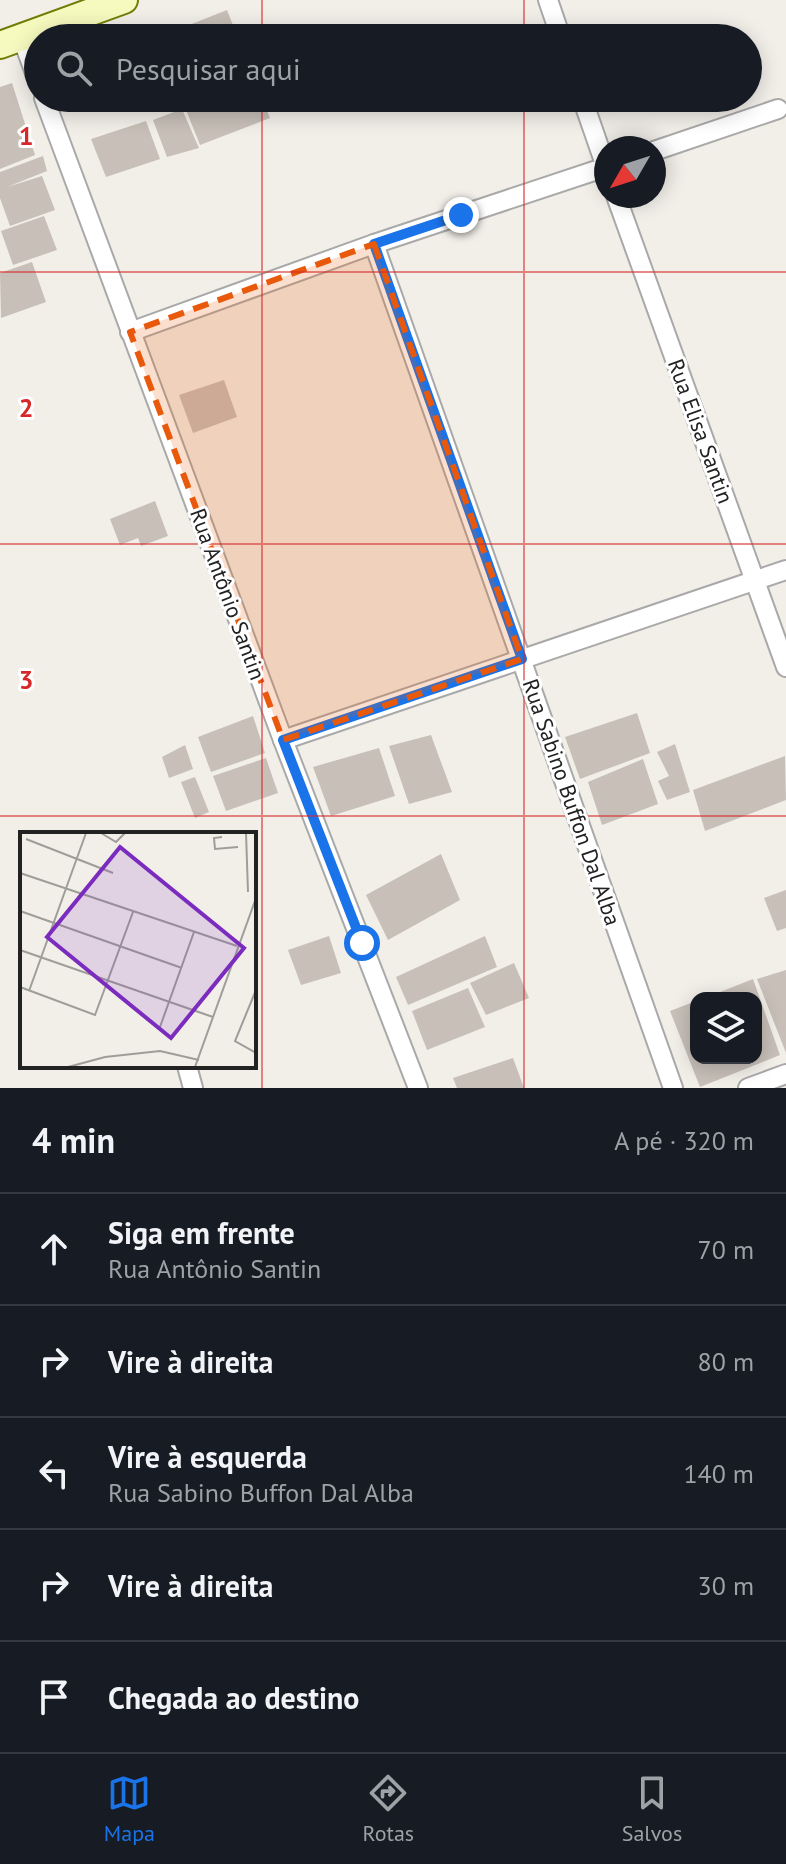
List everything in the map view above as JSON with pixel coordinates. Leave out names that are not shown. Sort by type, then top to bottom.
[{"type":"main road","points":[[58,24],[124,0]]},
{"type":"street","points":[[548,0],[556,24]]},
{"type":"street","points":[[11,41],[24,60]]},
{"type":"street","points":[[666,147],[778,109]]},
{"type":"street","name":"Rua Antônio Santin","points":[[49,112],[283,740],[418,1088]]},
{"type":"street","points":[[587,112],[595,136]]},
{"type":"street","points":[[130,332],[374,244],[594,171]]},
{"type":"street","name":"Rua Elisa Santin","points":[[620,208],[786,667]]},
{"type":"street","name":"Rua Sabino Buffon Dal Alba","points":[[374,244],[673,1088]]},
{"type":"street","points":[[283,740],[786,570]]},
{"type":"street","points":[[188,1068],[193,1088]]},
{"type":"street","points":[[748,1088],[786,1074]]},
{"type":"highlighted area","points":[[374,244],[522,659],[283,740],[130,332]]},
{"type":"building","points":[[227,10],[232,24],[192,24]]},
{"type":"building","points":[[12,83],[35,155],[0,169],[0,87]]},
{"type":"building","points":[[183,112],[199,148],[167,157],[153,120]]},
{"type":"building","points":[[187,112],[268,112],[270,118],[200,145]]},
{"type":"building","points":[[146,121],[160,159],[106,177],[91,139]]},
{"type":"building","points":[[43,156],[47,171],[7,187],[42,176],[55,210],[10,226],[0,198],[0,172]]},
{"type":"building","points":[[44,216],[57,250],[13,265],[1,231]]},
{"type":"building","points":[[32,262],[46,302],[1,318],[0,273]]},
{"type":"building","points":[[224,380],[237,417],[193,433],[179,395]]},
{"type":"building","points":[[155,501],[168,536],[141,546],[138,538],[120,545],[110,519]]},
{"type":"building","points":[[637,713],[650,753],[580,779],[565,737]]},
{"type":"building","points":[[253,716],[265,753],[211,772],[198,737]]},
{"type":"building","points":[[431,735],[452,792],[409,804],[389,746]]},
{"type":"building","points":[[675,744],[690,792],[667,800],[658,781],[669,776],[657,752]]},
{"type":"building","points":[[185,745],[193,769],[169,778],[162,757]]},
{"type":"building","points":[[379,748],[395,796],[331,816],[313,767]]},
{"type":"building","points":[[785,756],[786,800],[705,831],[693,790]]},
{"type":"building","points":[[266,758],[278,793],[226,811],[213,776]]},
{"type":"building","points":[[643,759],[658,804],[602,825],[588,782]]},
{"type":"building","points":[[195,777],[209,812],[195,818],[181,782]]},
{"type":"building","points":[[441,854],[460,900],[388,940],[366,895]]},
{"type":"building","points":[[786,890],[786,928],[777,931],[764,898]]},
{"type":"building","points":[[329,936],[341,973],[301,985],[288,950]]},
{"type":"building","points":[[485,936],[497,967],[408,1005],[396,977]]},
{"type":"building","points":[[514,963],[529,998],[486,1015],[470,983]]},
{"type":"building","points":[[786,970],[786,1053],[757,979]]},
{"type":"building","points":[[753,979],[758,992],[720,992]]},
{"type":"building","points":[[468,988],[485,1027],[427,1050],[412,1011]]},
{"type":"building","points":[[690,1003],[690,1062],[670,1011]]},
{"type":"building","points":[[762,1004],[780,1055],[762,1062]]},
{"type":"building","points":[[513,1058],[524,1088],[457,1088],[453,1078]]},
{"type":"building","points":[[691,1064],[758,1064],[700,1087]]},
{"type":"route","points":[[362,943],[283,740],[522,659],[374,244],[461,215]]}]
